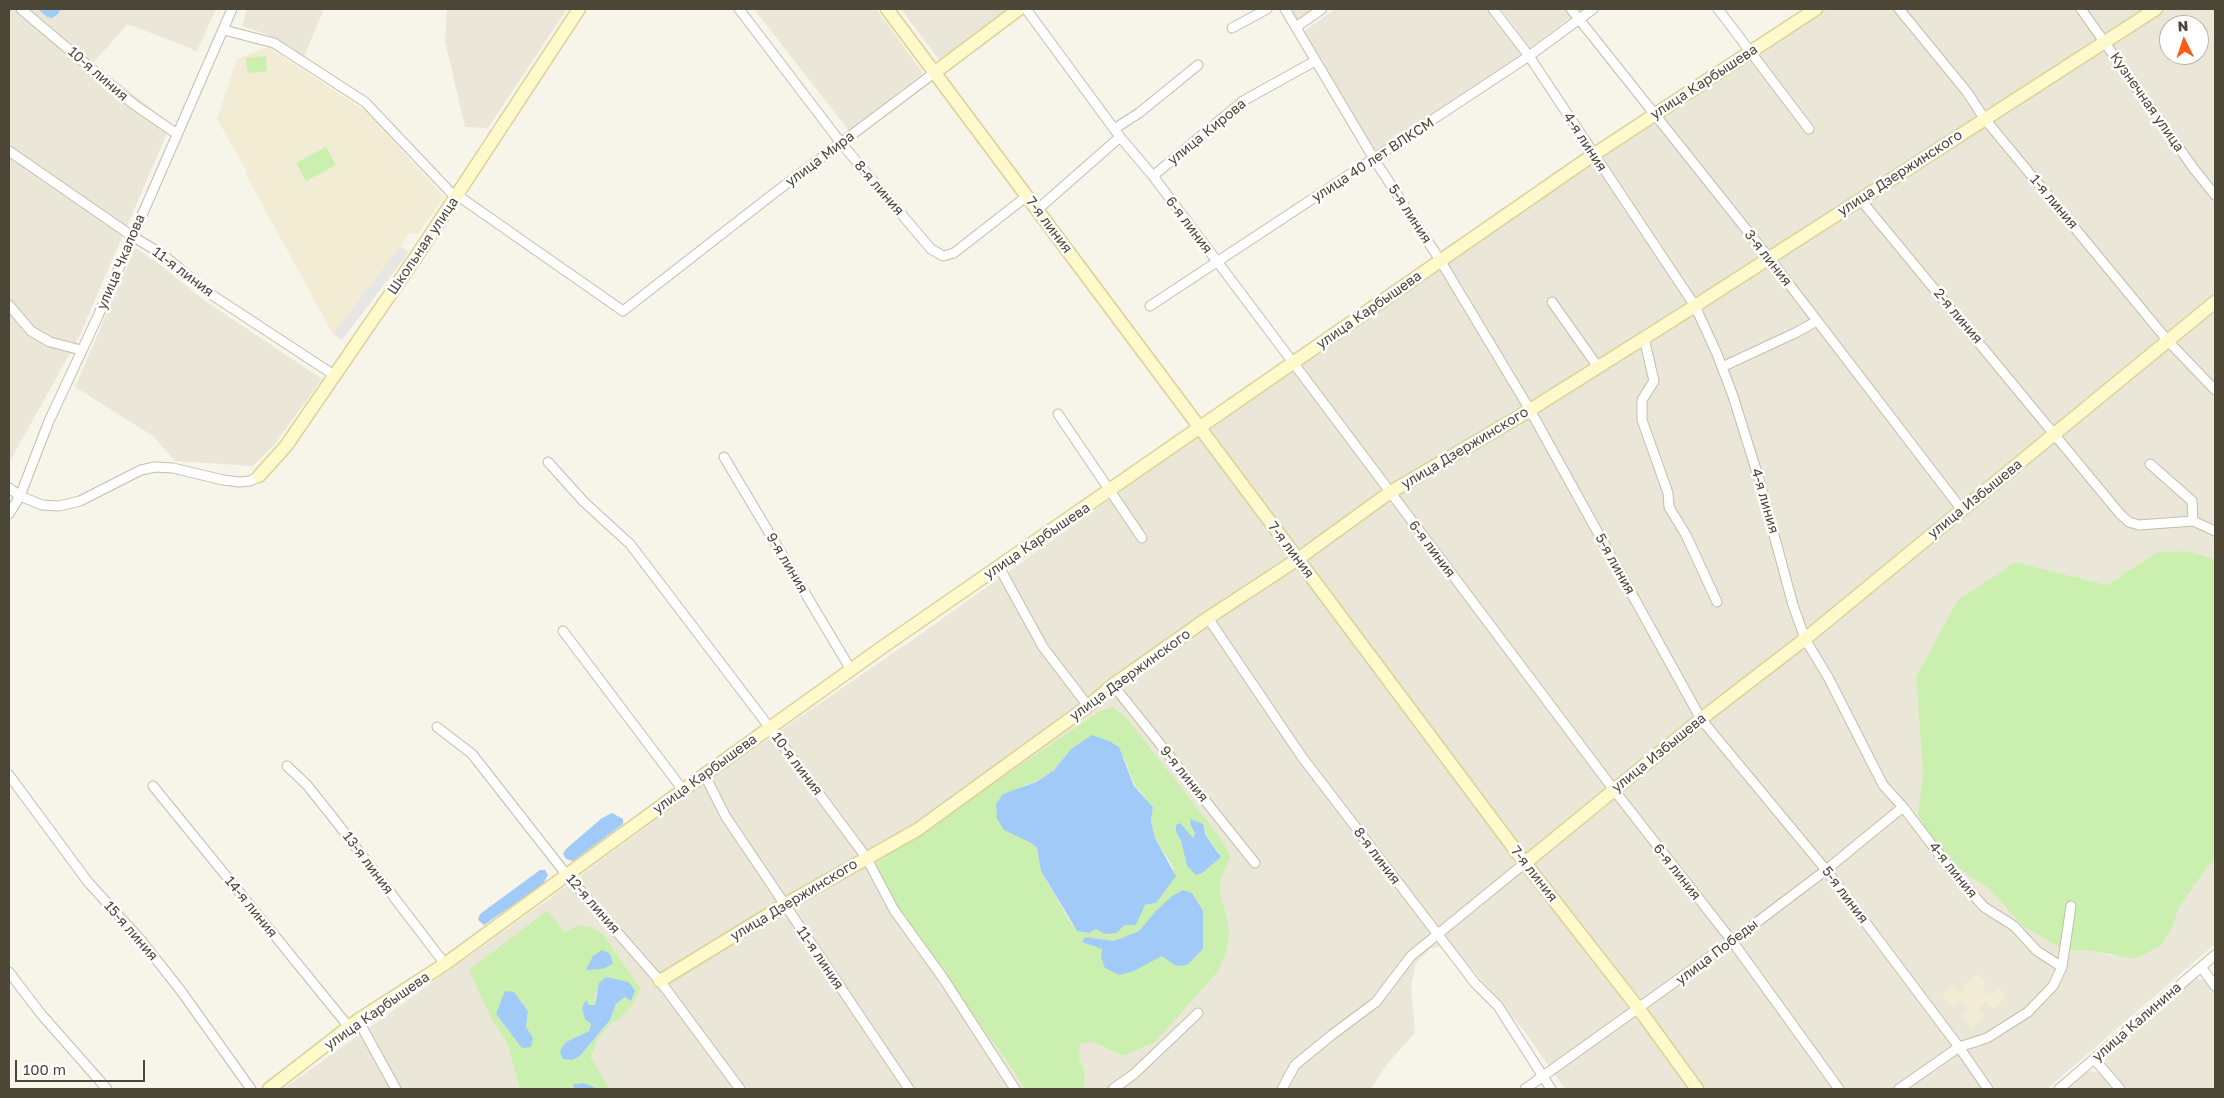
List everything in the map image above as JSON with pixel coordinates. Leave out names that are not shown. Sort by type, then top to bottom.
[{"type":"main road","name":"Школьная улица","points":[[259,476],[286,446],[457,197],[579,9]]},
{"type":"main road","name":"7-я линия","points":[[886,9],[1038,209],[1525,863],[1640,1009],[1698,1089]]},
{"type":"main road","name":"улица Мира","points":[[934,73],[1019,9]]},
{"type":"main road","name":"улица Карбышева","points":[[269,1089],[354,1024],[445,964],[704,774],[1200,426],[1293,364],[1440,260],[1654,114],[1816,9]]},
{"type":"main road","name":"улица Дзержинского","points":[[660,981],[784,905],[866,857],[917,830],[1088,706],[1113,685],[1208,618],[1298,559],[1389,493],[1530,410],[1695,306],[1984,118],[2156,9]]},
{"type":"main road","name":"улица Избышева","points":[[1525,863],[1805,638],[2215,302]]},
{"type":"street","name":"10-я линия","points":[[21,9],[132,103],[177,134]]},
{"type":"street","name":"улица Чкалова","points":[[9,514],[20,496],[49,421],[232,9]]},
{"type":"street","name":"8-я линия","points":[[739,9],[841,143],[931,249],[942,256],[954,253],[1027,196]]},
{"type":"street","name":"6-я линия","points":[[1026,9],[1117,133],[1217,262],[1389,493],[1614,790],[1732,941],[1839,1089]]},
{"type":"street","points":[[1232,28],[1267,9]]},
{"type":"street","name":"5-я линия","points":[[1285,9],[1374,159],[1440,260],[1530,410],[1702,719],[1826,870],[1959,1047],[1988,1089]]},
{"type":"street","points":[[1296,27],[1322,9]]},
{"type":"street","name":"4-я линия","points":[[1493,9],[1529,56],[1695,306],[1722,366],[1758,476],[1793,604],[1805,638],[1828,676],[1883,785],[1903,807],[1952,871],[1984,907],[2014,926],[2036,951],[2062,966]]},
{"type":"street","name":"3-я линия","points":[[1571,9],[1768,258],[1962,510]]},
{"type":"street","name":"улица 40 лет ВЛКСМ","points":[[1150,306],[1529,56],[1593,9]]},
{"type":"street","points":[[1718,9],[1751,50],[1809,129]]},
{"type":"street","name":"1-я линия","points":[[1899,9],[1967,92],[1984,118],[2168,340],[2215,390]]},
{"type":"street","name":"Кузнечная улица","points":[[2081,9],[2194,169],[2215,195]]},
{"type":"street","points":[[224,30],[274,43],[365,102],[457,197]]},
{"type":"street","name":"улица Кирова","points":[[1152,176],[1243,101],[1315,61]]},
{"type":"street","points":[[1038,209],[1139,113],[1198,65]]},
{"type":"street","name":"улица Мира","points":[[457,197],[623,311],[773,194],[934,73]]},
{"type":"street","name":"11-я линия","points":[[9,151],[132,236],[162,254],[210,293],[334,375]]},
{"type":"street","name":"2-я линия","points":[[1860,198],[2055,434]]},
{"type":"street","points":[[1552,302],[1598,367]]},
{"type":"street","points":[[9,305],[31,331],[50,342],[82,350]]},
{"type":"street","points":[[1722,366],[1817,321]]},
{"type":"street","points":[[1644,338],[1654,381],[1642,400],[1642,420],[1668,493],[1669,507],[1686,535],[1717,602]]},
{"type":"street","points":[[1058,414],[1142,538]]},
{"type":"street","points":[[2055,434],[2120,514],[2129,522],[2139,525],[2193,521],[2215,531]]},
{"type":"street","name":"9-я линия","points":[[724,457],[851,670]]},
{"type":"street","name":"10-я линия","points":[[548,462],[584,502],[630,544],[770,728],[866,857],[894,910],[943,978],[1016,1089]]},
{"type":"street","points":[[2150,464],[2192,501],[2193,521]]},
{"type":"street","points":[[9,488],[20,496],[42,505],[59,506],[80,501],[141,470],[155,467],[173,468],[239,482],[250,481],[259,476]]},
{"type":"street","points":[[999,567],[1042,647],[1088,706]]},
{"type":"street","name":"8-я линия","points":[[1208,618],[1302,757],[1475,983],[1498,1006],[1551,1089]]},
{"type":"street","points":[[563,631],[683,790]]},
{"type":"street","name":"9-я линия","points":[[1113,685],[1255,863]]},
{"type":"street","name":"12-я линия","points":[[437,728],[472,754],[566,874],[660,981],[740,1089]]},
{"type":"street","name":"13-я линия","points":[[287,766],[307,785],[333,817],[445,964]]},
{"type":"street","name":"11-я линия","points":[[704,774],[726,817],[909,1089]]},
{"type":"street","name":"15-я линия","points":[[9,775],[88,882],[140,939],[181,991],[252,1089]]},
{"type":"street","name":"14-я линия","points":[[153,786],[354,1024],[396,1089]]},
{"type":"street","name":"улица Победы","points":[[1525,1089],[1640,1009],[1732,941],[1826,870],[1903,807]]},
{"type":"street","name":"улица Избышева","points":[[1282,1089],[1295,1065],[1376,1002],[1411,956],[1525,863]]},
{"type":"street","points":[[1898,1089],[1959,1047],[1987,1038],[2028,1012],[2053,986],[2062,966],[2071,906]]},
{"type":"street","name":"улица Калинина","points":[[2059,1089],[2215,955]]},
{"type":"street","points":[[2201,967],[2215,986]]},
{"type":"street","points":[[9,972],[41,1014],[107,1089]]},
{"type":"street","points":[[1113,1089],[1134,1074],[1198,1013]]},
{"type":"street","points":[[2095,1060],[2120,1089]]},
{"type":"shaded area","points":[[9,9],[216,9],[197,51],[128,24],[93,63],[171,124],[79,337],[9,463]]},
{"type":"shaded area","points":[[247,9],[324,9],[304,56],[271,36],[242,26]]},
{"type":"shaded area","points":[[447,9],[567,9],[488,128],[465,127],[445,41]]},
{"type":"shaded area","points":[[754,9],[876,9],[923,73],[849,131]]},
{"type":"shaded area","points":[[901,9],[1011,9],[940,61]]},
{"type":"shaded area","points":[[1288,9],[1316,9],[1297,22]]},
{"type":"shaded area","points":[[1335,9],[1488,9],[1522,54],[1375,151],[1303,32]]},
{"type":"shaded area","points":[[1501,9],[1565,9],[1571,17],[1530,48]]},
{"type":"shaded area","points":[[1826,9],[2215,9],[2215,559],[2187,551],[2157,552],[2107,585],[2016,562],[1916,677],[1923,773],[1918,814],[1971,878],[1987,887],[2023,926],[2064,950],[2093,951],[2113,956],[2173,926],[2179,908],[2205,870],[2215,860],[2215,944],[2047,1089],[1565,1089],[1525,1032],[1457,952],[1441,946],[1430,949],[1416,963],[1411,988],[1415,1033],[1387,1064],[1371,1089],[1082,1089],[1085,1072],[1079,1059],[1079,1044],[1093,1042],[1122,1056],[1228,921],[1220,894],[1221,878],[1231,856],[1217,833],[1126,717],[1113,707],[1100,711],[876,863],[1025,1089],[610,1089],[591,1059],[598,1038],[613,1022],[619,1019],[632,1004],[641,989],[603,934],[491,1018],[507,1043],[520,1089],[283,1089],[549,899],[713,777],[928,629],[1209,428],[1521,212]]},
{"type":"shaded area","points":[[268,47],[366,111],[444,197],[418,234],[410,233],[333,334],[217,119],[237,59]]},
{"type":"shaded area","points":[[400,246],[409,252],[342,340],[333,334]]},
{"type":"shaded area","points":[[135,248],[158,263],[204,300],[322,379],[275,444],[253,466],[175,461],[153,436],[75,387]]},
{"type":"shaded area","points":[[1977,973],[1986,983],[1982,987],[1989,995],[1999,987],[2007,997],[1994,1009],[1986,1002],[1979,1008],[1986,1016],[1972,1028],[1961,1016],[1968,1009],[1961,1001],[1954,1007],[1942,994],[1952,985],[1961,994],[1966,989],[1963,985]]},
{"type":"shaded area","points":[[2197,978],[2208,982],[2215,992],[2215,1089],[2123,1089],[2104,1066],[2106,1055],[2190,981]]},
{"type":"shaded area","points":[[2085,1072],[2100,1073],[2115,1089],[2065,1089]]},
{"type":"green space","points":[[266,56],[267,71],[248,73],[246,58]]},
{"type":"green space","points":[[326,147],[336,165],[306,181],[296,163]]},
{"type":"green space","points":[[2187,551],[2215,559],[2215,860],[2205,870],[2179,908],[2173,926],[2161,945],[2136,959],[2093,951],[2064,950],[2023,926],[1987,887],[1971,878],[1956,865],[1927,832],[1918,814],[1923,773],[1916,677],[1958,600],[2016,562],[2107,585],[2157,552]]},
{"type":"green space","points":[[1113,707],[1126,717],[1217,833],[1231,856],[1221,878],[1220,894],[1228,921],[1229,936],[1225,955],[1218,971],[1155,1042],[1122,1056],[1093,1042],[1080,1044],[1079,1059],[1085,1072],[1082,1089],[1025,1089],[1002,1054],[894,908],[876,863],[1100,711]],"holes":[[[1071,749],[1124,758],[1135,786],[1153,807],[1151,822],[1155,838],[1174,869],[1156,903],[1145,905],[1125,925],[1096,929],[1089,933],[1077,931],[1041,871],[1037,848],[1031,843],[1023,786],[1035,782],[1054,770]],[[1191,826],[1205,828],[1206,836],[1219,853],[1187,866],[1178,836],[1181,827],[1193,838],[1195,833]],[[1155,912],[1176,966],[1162,955],[1134,971],[1101,957],[1102,949],[1083,942],[1085,937],[1114,941],[1139,931]]]},
{"type":"green space","points":[[547,911],[565,932],[579,925],[590,927],[603,934],[641,989],[632,1005],[598,1038],[591,1058],[610,1089],[600,1089],[583,1083],[574,1084],[575,1089],[520,1089],[507,1043],[491,1018],[469,970]],"holes":[[[613,980],[629,982],[631,1001],[625,997],[616,1004],[610,1020],[580,1056],[566,1042],[589,1031],[591,1024],[586,1001],[589,1005],[595,1005],[596,993]],[[514,992],[528,1011],[523,1048],[496,1014]]]},
{"type":"water","points":[[38,9],[61,9],[52,18],[47,17]]},
{"type":"water","points":[[1092,735],[1119,747],[1134,786],[1153,807],[1151,822],[1155,838],[1176,876],[1156,903],[1145,905],[1136,925],[1125,925],[1116,933],[1105,934],[1096,929],[1089,933],[1077,931],[1041,871],[1037,848],[1031,843],[1004,830],[997,819],[996,804],[1003,794],[1036,782],[1054,770],[1071,749]]},
{"type":"water","points":[[612,813],[623,819],[623,824],[573,861],[566,859],[563,854],[566,849],[602,818]]},
{"type":"water","points":[[1190,819],[1203,824],[1206,836],[1221,857],[1202,873],[1196,875],[1187,866],[1181,841],[1176,831],[1176,825],[1180,823],[1193,838],[1195,833]]},
{"type":"water","points":[[540,870],[545,870],[548,875],[543,884],[484,925],[478,920],[480,914]]},
{"type":"water","points":[[1183,890],[1192,893],[1203,911],[1203,949],[1187,965],[1176,966],[1162,956],[1134,971],[1119,975],[1105,968],[1101,957],[1102,949],[1082,942],[1085,937],[1114,941],[1139,931],[1172,896]]},
{"type":"water","points":[[602,950],[610,954],[613,964],[602,969],[586,970],[593,956]]},
{"type":"water","points":[[606,977],[629,982],[635,991],[631,1001],[625,997],[616,1004],[610,1020],[580,1056],[572,1060],[563,1059],[560,1051],[566,1042],[589,1031],[591,1024],[585,1019],[582,1008],[586,1000],[589,1005],[595,1005],[599,983]]},
{"type":"water","points":[[505,991],[514,992],[528,1011],[526,1027],[533,1038],[531,1047],[522,1048],[496,1014]]},
{"type":"water","points":[[584,1083],[599,1089],[575,1089],[573,1084]]}]
